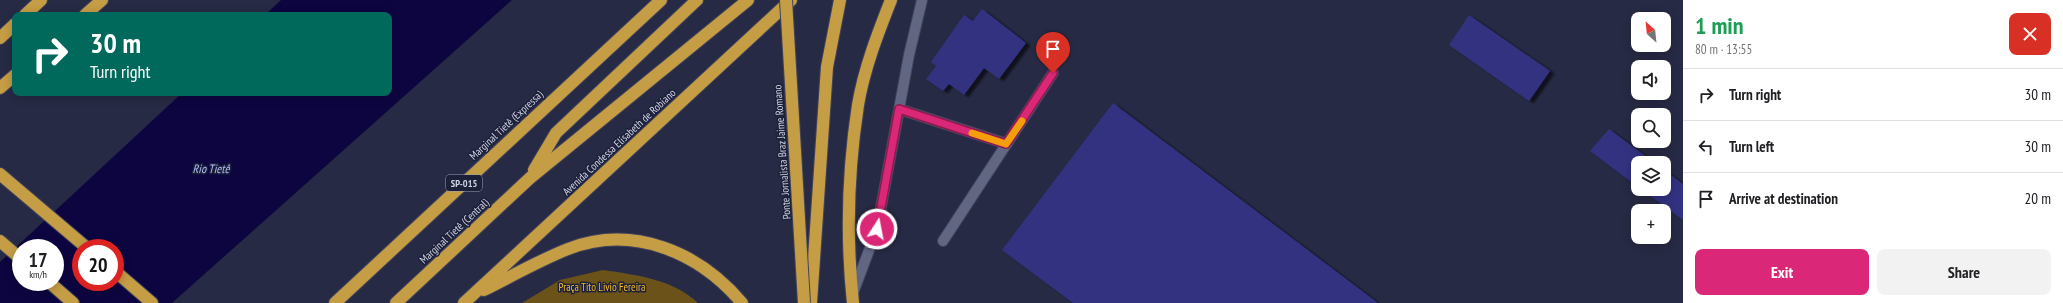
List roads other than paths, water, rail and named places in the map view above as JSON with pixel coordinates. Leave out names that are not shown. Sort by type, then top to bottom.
[{"type":"highway","points":[[28,12],[41,0]]},
{"type":"highway","points":[[88,12],[102,0]]},
{"type":"highway","name":"Marginal Tietê (Expressa)","points":[[335,303],[661,0]]},
{"type":"highway","points":[[530,178],[556,133],[698,0]]},
{"type":"highway","points":[[530,178],[748,0]]},
{"type":"highway","name":"Ponte Jornalista Braz Jaime Romano","points":[[786,0],[804,303]]},
{"type":"highway","name":"Avenida Condessa Elisabeth de Robiano","points":[[468,299],[791,0]]},
{"type":"highway","points":[[811,303],[827,67],[840,0]]},
{"type":"highway","points":[[852,299],[850,266],[850,180],[859,104],[877,35],[891,0]]},
{"type":"highway","points":[[0,38],[12,27]]},
{"type":"highway","points":[[0,88],[12,78]]},
{"type":"highway","points":[[0,174],[76,239]]},
{"type":"highway","name":"Marginal Tietê (Central)","points":[[396,303],[530,178]]},
{"type":"highway","points":[[468,299],[569,248],[610,239],[640,241],[673,250],[703,268],[742,303]]},
{"type":"highway","points":[[0,241],[12,251]]},
{"type":"highway","points":[[124,280],[152,303]]},
{"type":"highway","points":[[60,291],[74,303]]},
{"type":"lane","points":[[852,299],[877,229],[909,55],[922,0]]},
{"type":"lane","points":[[943,241],[1053,73]]},
{"type":"lane","points":[[899,109],[1006,144]]},
{"type":"water","name":"Rio Tietê","points":[[281,0],[512,0],[172,303],[0,303],[0,262],[12,251],[12,291],[64,291],[64,239],[25,239],[179,96],[392,96],[392,12],[268,12]]},
{"type":"park label","name":"Praça Tito Livio Fereira","points":[[602,287]]}]
